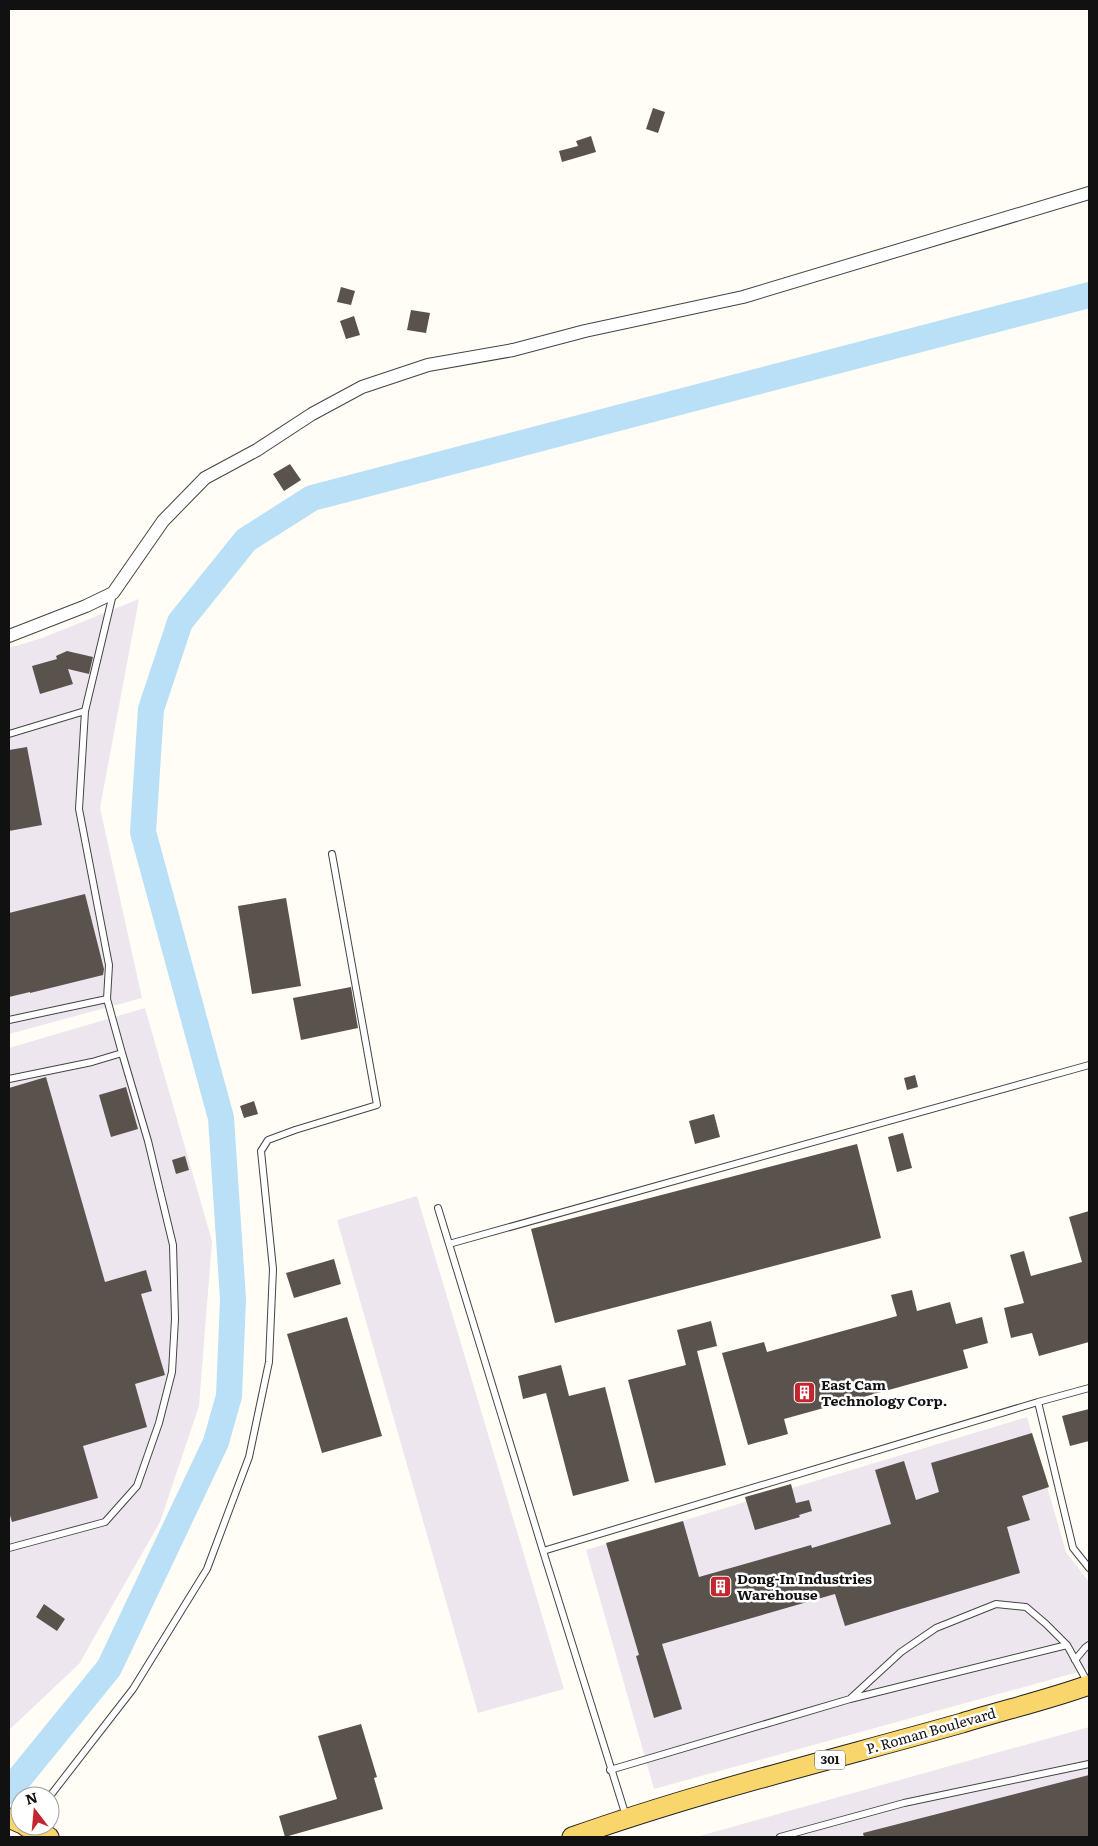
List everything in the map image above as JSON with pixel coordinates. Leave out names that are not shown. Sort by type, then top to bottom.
[{"type":"main road","name":"P. Roman Boulevard","points":[[572,1837],[627,1818],[1089,1685]]},
{"type":"street","points":[[9,636],[86,606],[113,593],[163,521],[205,478],[257,450],[312,414],[362,387],[428,364],[513,350],[585,331],[743,297],[1089,193]]},
{"type":"lane","points":[[9,1548],[105,1522],[137,1486],[159,1423],[172,1372],[175,1319],[173,1244],[148,1140],[107,998],[109,965],[79,809],[85,712],[113,593]]},
{"type":"lane","points":[[9,734],[85,712]]},
{"type":"lane","points":[[58,1786],[133,1689],[207,1569],[249,1457],[269,1362],[273,1269],[261,1151],[268,1140],[377,1105],[332,854]]},
{"type":"lane","points":[[9,1020],[107,998]]},
{"type":"lane","points":[[9,1079],[92,1062],[122,1053]]},
{"type":"lane","points":[[449,1244],[1089,1065]]},
{"type":"lane","points":[[438,1208],[610,1770],[627,1818]]},
{"type":"lane","points":[[543,1551],[1089,1388]]},
{"type":"lane","points":[[1038,1402],[1073,1548],[1089,1568]]},
{"type":"lane","points":[[850,1699],[901,1652],[936,1628],[996,1604],[1026,1607],[1046,1624],[1067,1645],[1089,1685]]},
{"type":"lane","points":[[610,1770],[850,1699],[1067,1645]]},
{"type":"lane","points":[[1075,1660],[1089,1646]]},
{"type":"lane","points":[[780,1837],[904,1803],[1089,1764]]},
{"type":"shaded area","points":[[139,599],[100,808],[142,998],[9,1034],[9,648],[42,638]]},
{"type":"shaded area","points":[[145,1008],[212,1241],[199,1406],[160,1522],[79,1664],[9,1730],[9,1048]]},
{"type":"shaded area","points":[[417,1196],[564,1689],[478,1713],[337,1220]]},
{"type":"shaded area","points":[[1027,1417],[1066,1552],[1089,1582],[1089,1669],[654,1789],[586,1550]]},
{"type":"shaded area","points":[[1089,1727],[1089,1837],[696,1837]]},
{"type":"building","points":[[653,108],[665,112],[658,133],[646,129]]},
{"type":"building","points":[[591,136],[596,152],[562,162],[559,151],[578,146],[576,141]]},
{"type":"building","points":[[341,287],[355,291],[351,305],[337,302]]},
{"type":"building","points":[[411,310],[430,313],[426,333],[407,330]]},
{"type":"building","points":[[354,316],[360,335],[346,339],[340,321]]},
{"type":"building","points":[[290,464],[301,480],[284,491],[273,474]]},
{"type":"building","points":[[67,651],[93,657],[89,674],[68,669],[73,684],[40,694],[32,666],[57,659],[56,656]]},
{"type":"building","points":[[27,747],[42,825],[9,831],[9,750]]},
{"type":"building","points":[[85,894],[104,969],[103,975],[9,997],[9,913]]},
{"type":"building","points":[[286,898],[301,986],[252,994],[238,906]]},
{"type":"building","points":[[351,987],[358,1028],[301,1040],[293,998]]},
{"type":"building","points":[[915,1075],[918,1087],[907,1090],[904,1078]]},
{"type":"building","points":[[46,1077],[105,1282],[146,1270],[152,1291],[141,1294],[165,1375],[135,1384],[147,1427],[83,1446],[98,1498],[12,1522],[9,1512],[9,1088]]},
{"type":"building","points":[[126,1087],[138,1129],[111,1137],[99,1095]]},
{"type":"building","points":[[254,1101],[258,1114],[244,1118],[240,1106]]},
{"type":"building","points":[[714,1114],[720,1137],[695,1144],[689,1121]]},
{"type":"building","points":[[903,1133],[912,1168],[897,1172],[888,1137]]},
{"type":"building","points":[[857,1144],[881,1238],[555,1323],[531,1229]]},
{"type":"building","points":[[185,1156],[189,1170],[176,1174],[172,1160]]},
{"type":"building","points":[[1089,1211],[1089,1342],[1039,1356],[1032,1333],[1011,1338],[1004,1308],[1024,1303],[1010,1255],[1024,1251],[1031,1276],[1082,1262],[1069,1217]]},
{"type":"building","points":[[334,1259],[341,1284],[294,1298],[286,1273]]},
{"type":"building","name":"East Cam Technology Corp.","points":[[912,1290],[917,1311],[950,1302],[956,1324],[982,1317],[988,1343],[963,1350],[968,1368],[784,1419],[788,1434],[748,1445],[722,1353],[764,1342],[767,1352],[897,1316],[891,1295]]},
{"type":"building","points":[[347,1317],[382,1436],[322,1453],[287,1334]]},
{"type":"building","points":[[711,1321],[717,1346],[697,1351],[726,1465],[655,1483],[628,1380],[686,1365],[677,1330]]},
{"type":"building","points":[[561,1365],[569,1396],[605,1387],[629,1481],[573,1496],[546,1393],[523,1399],[518,1376]]},
{"type":"building","points":[[1089,1409],[1089,1441],[1070,1446],[1062,1416]]},
{"type":"building","points":[[1032,1433],[1049,1487],[1022,1496],[1030,1520],[1007,1527],[1020,1573],[845,1626],[835,1594],[662,1644],[682,1709],[654,1718],[636,1656],[639,1655],[606,1543],[683,1521],[699,1577],[811,1545],[812,1548],[891,1524],[875,1470],[904,1461],[916,1500],[939,1492],[931,1463]]},
{"type":"building","points":[[791,1484],[796,1503],[809,1500],[812,1511],[799,1515],[800,1517],[755,1530],[745,1497]]},
{"type":"building","points":[[44,1604],[65,1619],[57,1631],[36,1617]]},
{"type":"building","points":[[361,1724],[377,1777],[374,1778],[383,1809],[285,1837],[279,1816],[337,1799],[318,1736]]},
{"type":"building","points":[[1089,1775],[1089,1837],[864,1837],[863,1833]]},
{"type":"waterway","points":[[9,1791],[109,1668],[216,1442],[229,1396],[233,1299],[221,1118],[143,832],[151,709],[180,622],[246,540],[312,498],[1089,295]]},
{"type":"place","name":"East Cam Technology Corp.","points":[[805,1393]]},
{"type":"place","name":"Dong-In Industries Warehouse","points":[[721,1587]]}]
